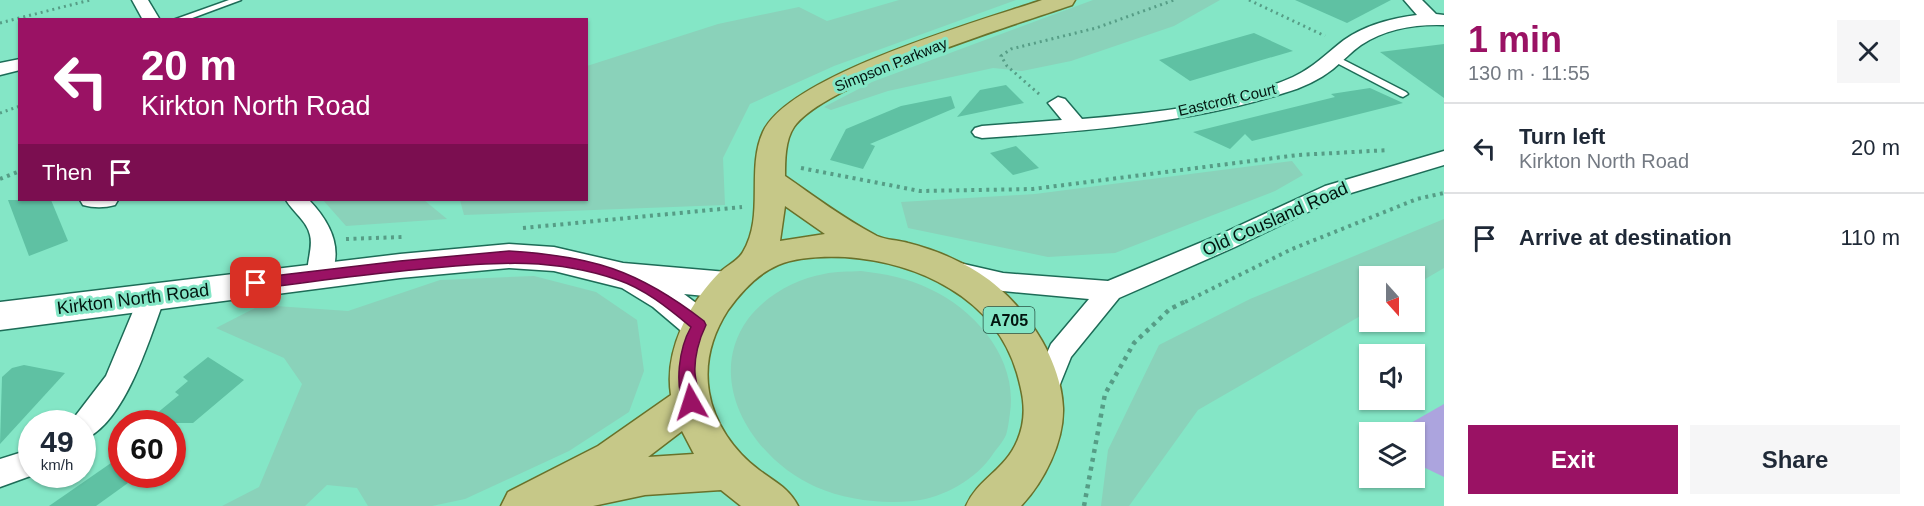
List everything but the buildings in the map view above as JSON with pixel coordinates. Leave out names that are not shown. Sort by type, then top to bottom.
[{"type":"main road","name":"Simpson Parkway","points":[[757,261],[769,220],[772,181],[769,160],[782,122],[800,105],[838,85],[897,60],[1064,0]]},
{"type":"main road","name":"A705","points":[[772,181],[816,213],[867,245]]},
{"type":"main road","name":"A705","points":[[776,506],[730,471],[704,436],[691,402],[687,371],[693,336],[727,285],[757,261],[816,246],[867,245],[909,254],[946,269],[989,298],[1014,326],[1034,360],[1042,396],[1040,436],[1024,489],[988,506]]},
{"type":"main road","name":"Kirkton North Road","points":[[0,316],[319,275],[509,256],[554,259],[623,276],[727,285]]},
{"type":"main road","name":"Kirkton North Road","points":[[623,276],[665,298],[699,325]]},
{"type":"main road","points":[[531,502],[613,459],[691,402]]},
{"type":"main road","points":[[531,502],[645,476],[730,471]]},
{"type":"street","points":[[140,0],[151,18]]},
{"type":"street","name":"Eastcroft Court","points":[[1412,0],[1437,20]]},
{"type":"street","name":"Eastcroft Court","points":[[982,132],[1124,121],[1276,90],[1318,71],[1341,52],[1372,33],[1402,23],[1437,20]]},
{"type":"street","points":[[0,69],[18,64]]},
{"type":"street","points":[[1058,103],[1077,125]]},
{"type":"street","name":"Old Cousland Road","points":[[1042,396],[1060,352],[1110,291],[1227,241],[1333,190],[1435,160]]},
{"type":"street","points":[[298,201],[317,222],[326,240],[319,275]]},
{"type":"street","name":"Old Cousland Road","points":[[946,269],[1002,282],[1110,291]]},
{"type":"street","points":[[96,412],[107,399],[134,345],[152,297]]},
{"type":"street","points":[[0,473],[18,467]]},
{"type":"lane","points":[[183,18],[237,0]]},
{"type":"lane","points":[[1341,52],[1403,94]]},
{"type":"path","points":[[20,18],[90,0]]},
{"type":"path","points":[[1058,103],[1045,100],[1007,66],[1001,56],[1011,49],[1096,28],[1174,0]]},
{"type":"path","points":[[1249,0],[1341,52]]},
{"type":"path","points":[[0,23],[18,18]]},
{"type":"path","points":[[0,113],[18,107]]},
{"type":"path","points":[[797,158],[799,168],[920,191],[1033,189],[1298,155],[1404,149],[1435,160]]},
{"type":"path","points":[[0,179],[18,172]]},
{"type":"path","points":[[1084,506],[1106,394],[1134,343],[1170,309],[1292,249],[1417,199],[1444,193]]},
{"type":"path","points":[[517,229],[746,206]]},
{"type":"path","points":[[326,240],[413,237]]},
{"type":"shaded area","points":[[899,0],[1016,0],[834,66],[750,104],[723,158],[725,205],[464,215],[460,201],[588,201],[588,66],[718,24],[799,7],[827,21]]},
{"type":"shaded area","points":[[1093,0],[1220,0],[1174,26],[1071,61],[1022,71],[993,68],[888,91],[831,110],[824,107],[872,82]]},
{"type":"shaded area","points":[[1292,161],[1303,175],[1275,191],[1115,253],[1048,257],[908,228],[901,202],[1035,194]]},
{"type":"shaded area","points":[[324,201],[425,201],[447,219],[346,226]]},
{"type":"shaded area","points":[[1444,219],[1444,268],[1425,279],[1425,266],[1359,266],[1359,317],[1198,410],[1129,506],[1101,506],[1108,450],[1159,345],[1250,299]]},
{"type":"shaded area","points":[[861,271],[905,279],[947,298],[963,310],[991,339],[1001,356],[1007,374],[1011,393],[1005,438],[986,463],[969,479],[936,496],[913,501],[889,502],[851,498],[816,487],[793,475],[755,438],[742,416],[733,392],[731,368],[735,343],[755,310],[782,289],[813,276]]},
{"type":"shaded area","points":[[534,276],[596,292],[637,320],[644,371],[629,412],[569,451],[465,499],[432,506],[368,506],[357,488],[327,485],[305,506],[222,506],[259,487],[302,384],[284,358],[216,328],[261,305],[348,311],[440,280]]},
{"type":"shaded area","points":[[1444,404],[1444,477],[1425,468],[1425,422],[1412,422]]},
{"type":"route","points":[[256,283],[509,256],[554,259],[623,276],[665,298],[699,325],[693,336],[687,371],[691,402]]}]
